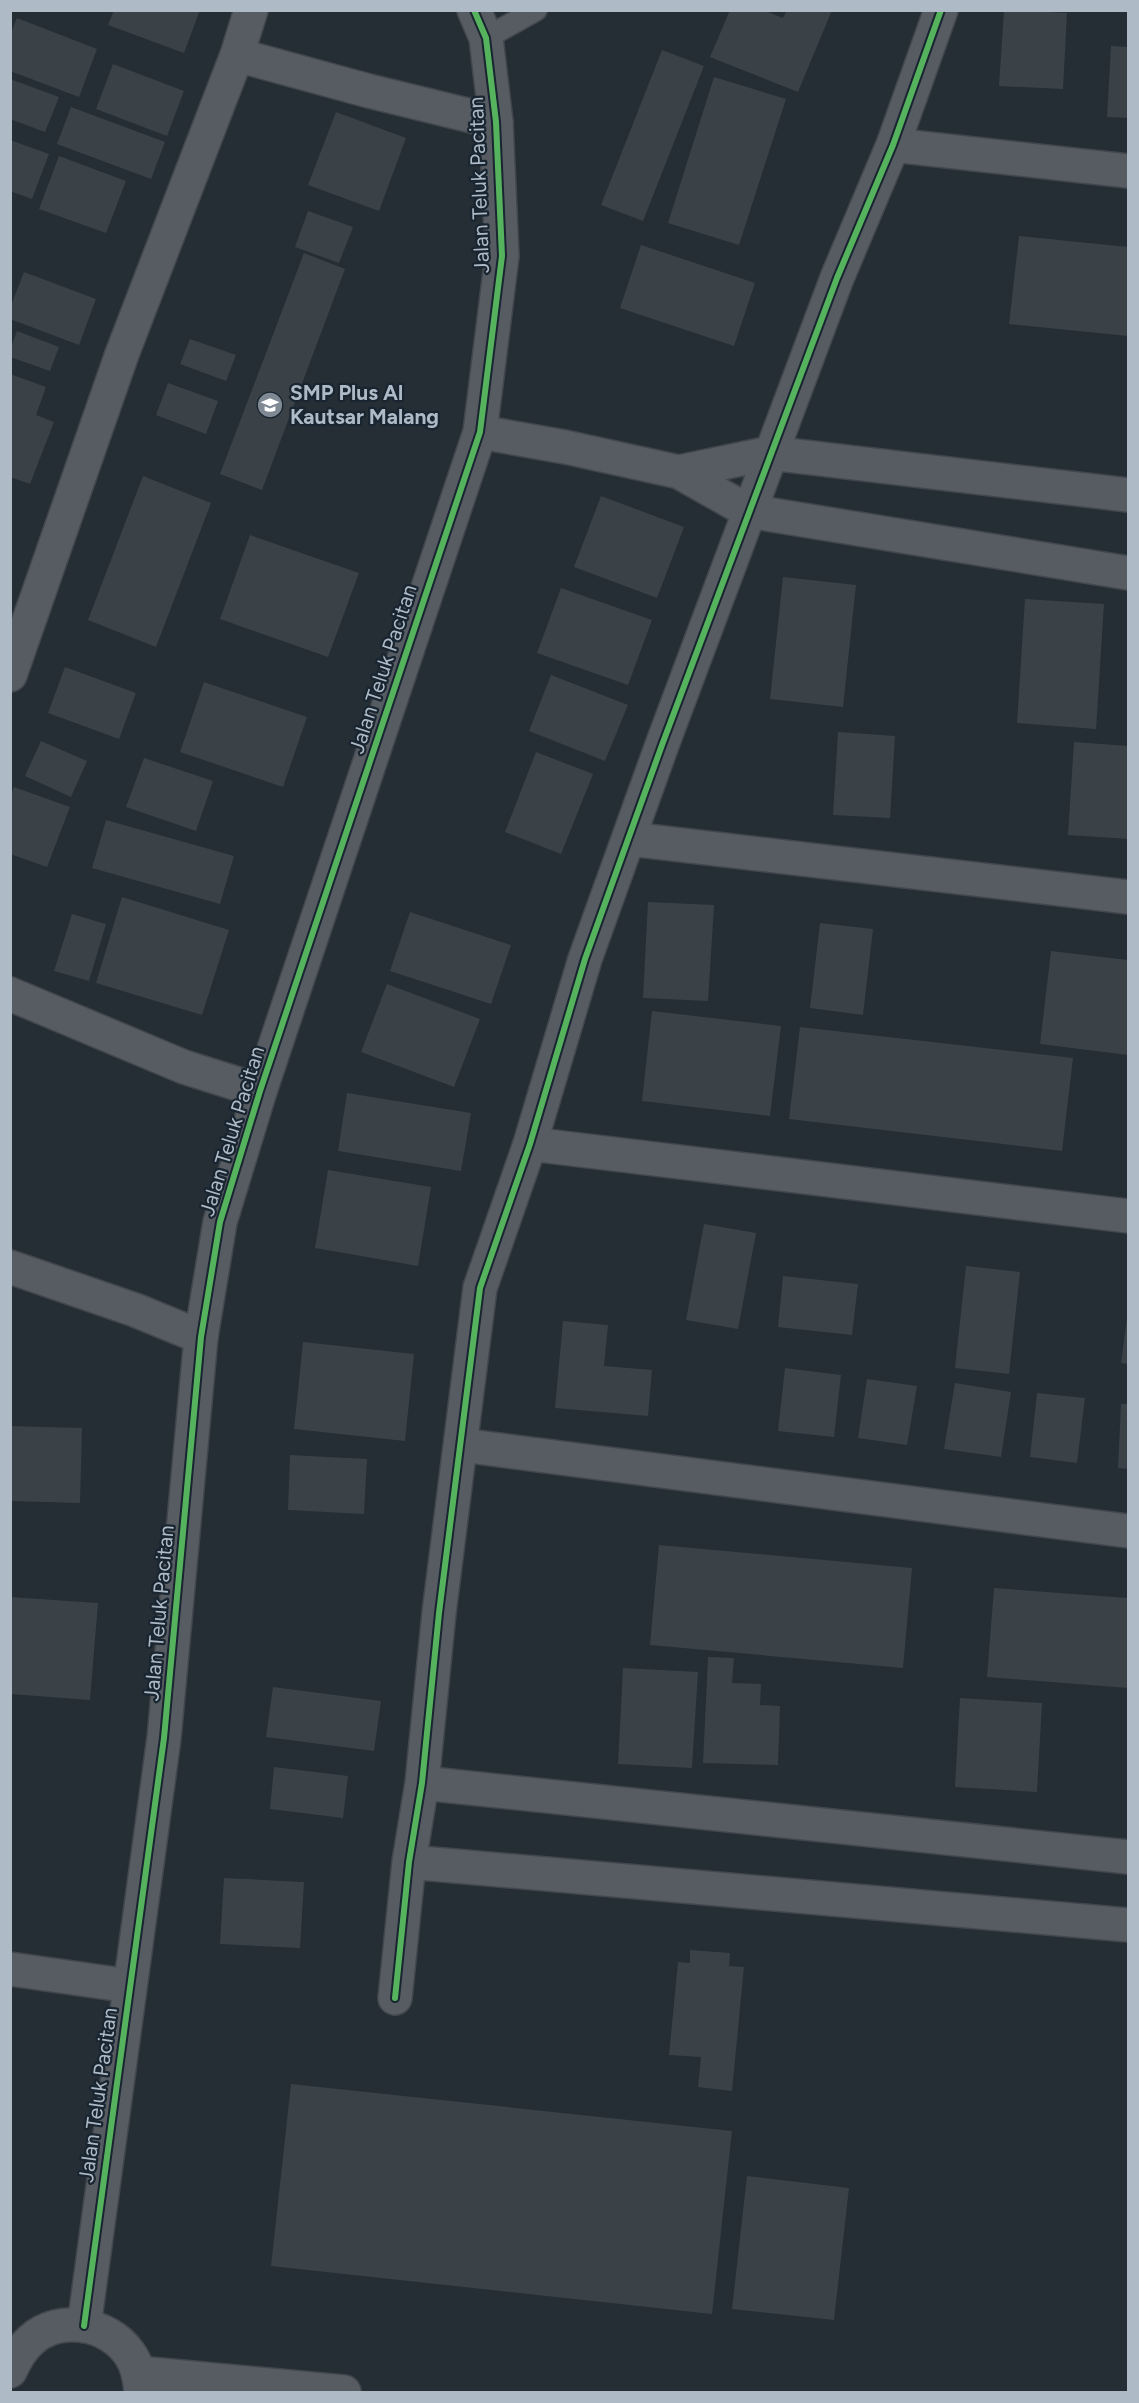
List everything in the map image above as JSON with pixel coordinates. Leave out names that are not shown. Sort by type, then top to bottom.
[{"type":"street","points":[[10,675],[122,354],[237,55],[251,10]]},
{"type":"street","points":[[395,1998],[409,1862],[422,1783],[439,1613],[480,1288],[530,1144],[585,958],[748,511],[837,278],[893,145],[941,10]]},
{"type":"street","name":"Jalan Teluk Pacitan","points":[[84,2326],[164,1738],[201,1337],[220,1222],[260,1091],[480,432],[502,256],[496,122],[480,24]]},
{"type":"street","points":[[237,55],[369,92],[496,122]]},
{"type":"street","points":[[893,145],[1128,171]]},
{"type":"street","points":[[480,432],[566,447],[679,472],[748,511],[1128,573]]},
{"type":"street","points":[[679,472],[770,453],[1128,495]]},
{"type":"street","points":[[630,839],[1128,897]]},
{"type":"street","points":[[10,994],[184,1067],[260,1091]]},
{"type":"street","points":[[530,1144],[1128,1216]]},
{"type":"street","points":[[10,1267],[135,1310],[201,1337]]},
{"type":"street","points":[[461,1445],[1128,1531]]},
{"type":"street","points":[[422,1783],[1128,1857]]},
{"type":"street","points":[[409,1862],[1128,1925]]},
{"type":"street","points":[[10,1969],[130,1986]]},
{"type":"street","points":[[13,2360],[32,2338],[51,2328],[73,2324],[95,2327],[114,2337],[130,2353],[140,2383],[344,2392]]},
{"type":"lane","points":[[480,24],[536,10]]},
{"type":"building","points":[[114,10],[200,10],[184,53],[108,25]]},
{"type":"building","points":[[730,10],[763,10],[783,18],[787,10],[832,10],[798,92],[710,57]]},
{"type":"building","points":[[1004,10],[1067,13],[1063,89],[999,86]]},
{"type":"building","points":[[17,18],[97,49],[79,97],[10,71],[10,35]]},
{"type":"building","points":[[1111,46],[1128,47],[1128,118],[1107,117]]},
{"type":"building","points":[[662,50],[704,66],[643,221],[601,205]]},
{"type":"building","points":[[113,64],[184,91],[167,136],[96,109]]},
{"type":"building","points":[[714,77],[786,99],[739,245],[668,223]]},
{"type":"building","points":[[10,79],[59,97],[45,132],[10,119]]},
{"type":"building","points":[[71,107],[165,142],[151,179],[57,144]]},
{"type":"building","points":[[336,112],[406,138],[379,211],[308,185]]},
{"type":"building","points":[[10,140],[49,154],[32,199],[10,191]]},
{"type":"building","points":[[59,156],[126,181],[106,233],[39,209]]},
{"type":"building","points":[[308,211],[353,227],[339,263],[295,247]]},
{"type":"building","points":[[1019,236],[1128,247],[1128,336],[1009,324]]},
{"type":"building","points":[[641,245],[755,283],[734,346],[620,308]]},
{"type":"building","name":"SMP Plus Al Kautsar Malang","points":[[304,253],[345,269],[262,490],[220,474]]},
{"type":"building","points":[[24,272],[96,299],[79,345],[10,319],[10,308]]},
{"type":"building","points":[[17,331],[59,347],[50,371],[10,357],[10,350]]},
{"type":"building","points":[[190,339],[236,355],[226,381],[180,364]]},
{"type":"building","points":[[10,374],[46,387],[36,415],[54,422],[30,484],[10,477]]},
{"type":"building","points":[[168,383],[218,401],[206,434],[156,415]]},
{"type":"building","points":[[143,476],[211,503],[156,647],[88,620]]},
{"type":"building","points":[[601,496],[684,527],[657,598],[574,567]]},
{"type":"building","points":[[250,535],[359,573],[328,657],[220,619]]},
{"type":"building","points":[[783,577],[856,585],[843,707],[770,699]]},
{"type":"building","points":[[561,588],[652,620],[628,685],[537,653]]},
{"type":"building","points":[[1025,599],[1104,604],[1096,729],[1017,723]]},
{"type":"building","points":[[65,667],[136,693],[119,739],[48,713]]},
{"type":"building","points":[[551,675],[628,705],[605,761],[529,731]]},
{"type":"building","points":[[204,682],[307,717],[283,787],[180,752]]},
{"type":"building","points":[[838,732],[895,736],[890,818],[833,815]]},
{"type":"building","points":[[41,741],[87,761],[71,797],[25,776]]},
{"type":"building","points":[[1074,742],[1128,746],[1128,839],[1068,835]]},
{"type":"building","points":[[536,752],[593,774],[561,854],[505,832]]},
{"type":"building","points":[[144,758],[213,781],[196,831],[126,807]]},
{"type":"building","points":[[14,787],[70,807],[47,867],[10,854],[10,797]]},
{"type":"building","points":[[106,820],[234,856],[220,904],[92,868]]},
{"type":"building","points":[[122,897],[229,930],[202,1015],[96,983]]},
{"type":"building","points":[[648,902],[714,905],[708,1001],[643,998]]},
{"type":"building","points":[[410,912],[511,945],[491,1004],[390,971]]},
{"type":"building","points":[[72,914],[106,924],[89,981],[54,971]]},
{"type":"building","points":[[820,923],[873,929],[863,1015],[810,1008]]},
{"type":"building","points":[[1051,951],[1128,960],[1128,1055],[1040,1044]]},
{"type":"building","points":[[387,984],[480,1019],[454,1087],[361,1052]]},
{"type":"building","points":[[652,1011],[781,1026],[770,1116],[642,1101]]},
{"type":"building","points":[[800,1027],[1073,1058],[1062,1151],[789,1119]]},
{"type":"building","points":[[347,1093],[471,1113],[461,1171],[338,1151]]},
{"type":"building","points":[[328,1170],[431,1187],[418,1266],[315,1248]]},
{"type":"building","points":[[704,1224],[756,1233],[738,1329],[686,1320]]},
{"type":"building","points":[[966,1266],[1020,1272],[1009,1374],[955,1368]]},
{"type":"building","points":[[783,1276],[858,1284],[852,1335],[778,1327]]},
{"type":"building","points":[[1128,1318],[1128,1364],[1121,1363]]},
{"type":"building","points":[[563,1321],[608,1325],[604,1366],[652,1370],[648,1416],[555,1408]]},
{"type":"building","points":[[303,1342],[414,1354],[405,1441],[294,1429]]},
{"type":"building","points":[[785,1368],[841,1375],[834,1437],[778,1431]]},
{"type":"building","points":[[867,1379],[917,1386],[907,1445],[858,1438]]},
{"type":"building","points":[[955,1383],[1011,1392],[1001,1457],[944,1449]]},
{"type":"building","points":[[1037,1393],[1085,1398],[1077,1463],[1030,1457]]},
{"type":"building","points":[[1121,1404],[1128,1404],[1128,1469],[1118,1468]]},
{"type":"building","points":[[10,1426],[82,1428],[80,1503],[10,1501]]},
{"type":"building","points":[[290,1455],[367,1459],[364,1514],[288,1510]]},
{"type":"building","points":[[659,1545],[912,1568],[903,1668],[650,1645]]},
{"type":"building","points":[[994,1588],[1128,1598],[1128,1688],[987,1677]]},
{"type":"building","points":[[10,1597],[98,1603],[90,1700],[10,1694]]},
{"type":"building","points":[[708,1657],[734,1658],[732,1683],[761,1684],[760,1705],[780,1706],[778,1765],[703,1763]]},
{"type":"building","points":[[623,1668],[698,1672],[692,1768],[618,1764]]},
{"type":"building","points":[[273,1687],[381,1701],[374,1751],[266,1737]]},
{"type":"building","points":[[960,1698],[1042,1703],[1037,1792],[955,1787]]},
{"type":"building","points":[[274,1767],[348,1776],[343,1818],[270,1809]]},
{"type":"building","points":[[224,1878],[304,1882],[300,1948],[220,1944]]},
{"type":"building","points":[[690,1950],[730,1953],[729,1966],[744,1967],[732,2091],[698,2087],[701,2057],[669,2055],[678,1962],[690,1963]]},
{"type":"building","points":[[291,2084],[732,2131],[712,2314],[271,2266]]},
{"type":"building","points":[[747,2176],[849,2188],[834,2320],[732,2309]]},
{"type":"cycle path","points":[[84,2326],[164,1738],[201,1337],[220,1222],[260,1091],[480,432],[502,256],[496,122],[486,38],[474,10]]},
{"type":"cycle path","points":[[395,1998],[409,1862],[422,1783],[439,1613],[480,1288],[530,1144],[585,959],[662,745],[837,278],[893,145],[941,10]]},
{"type":"place","name":"SMP Plus Al Kautsar Malang","points":[[270,405]]}]
